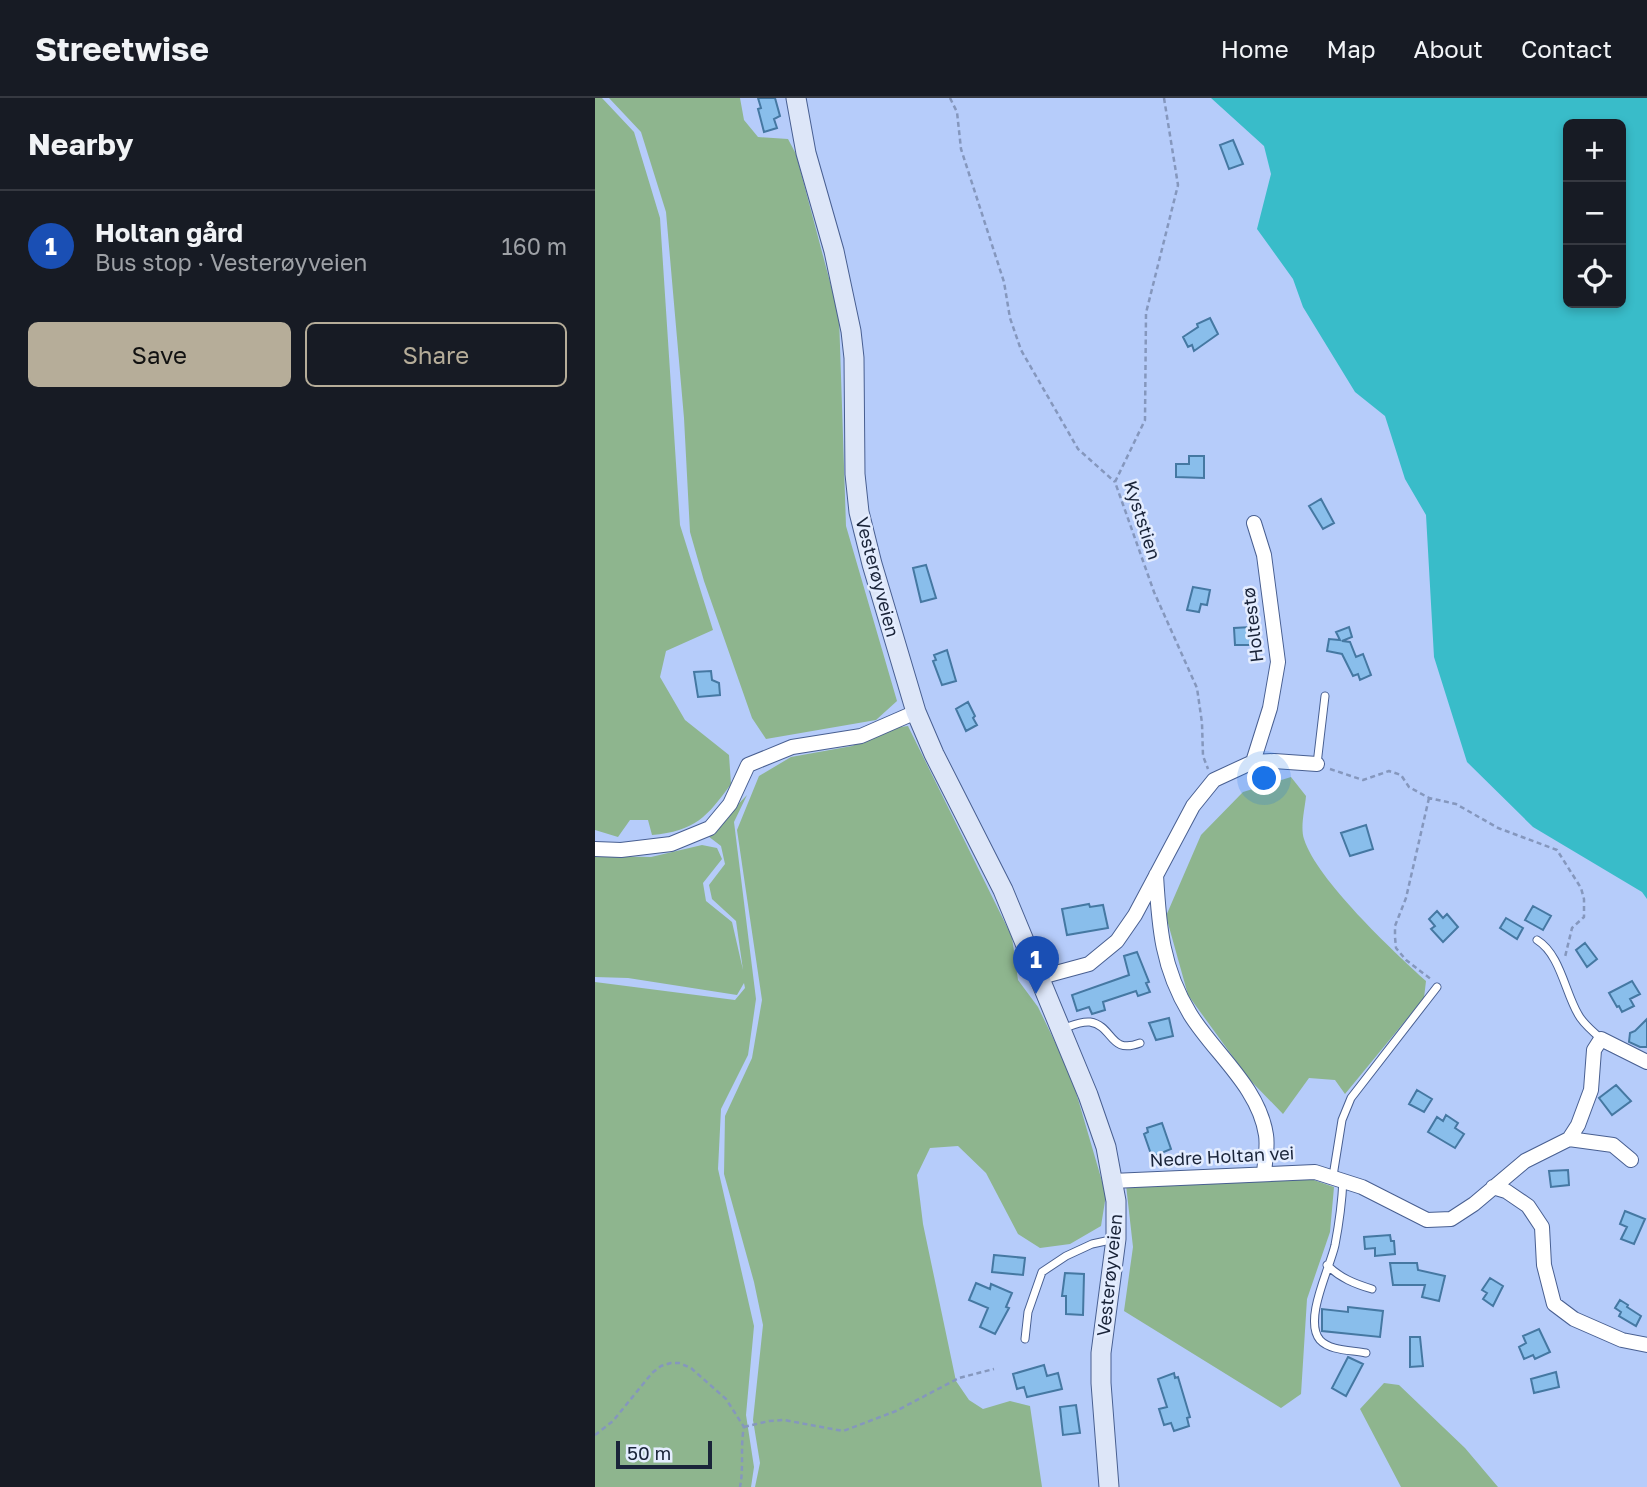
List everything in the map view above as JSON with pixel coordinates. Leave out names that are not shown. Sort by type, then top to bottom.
[{"type":"main road","name":"Vesterøyveien","points":[[796,98],[806,153],[834,251],[851,331],[854,358],[853,442],[859,512],[872,564],[916,712],[934,754],[1003,890],[1088,1094],[1106,1147],[1116,1201],[1116,1239],[1101,1353],[1109,1487]]},
{"type":"street","name":"Holtestø","points":[[1253,762],[1270,708],[1278,662],[1264,555],[1254,523]]},
{"type":"street","points":[[595,849],[621,850],[671,844],[710,828],[730,804],[748,765],[792,747],[862,736],[916,712]]},
{"type":"street","points":[[1041,977],[1089,964],[1107,951],[1135,915],[1193,806],[1215,780],[1253,762],[1317,764]]},
{"type":"street","points":[[1156,875],[1159,934],[1170,973],[1190,1014],[1223,1056],[1255,1104],[1266,1137],[1264,1173]]},
{"type":"street","points":[[1569,1139],[1578,1125],[1591,1090],[1594,1050],[1601,1039],[1647,1062]]},
{"type":"street","points":[[1569,1139],[1613,1145],[1631,1160]]},
{"type":"street","name":"Nedre Holtan vei","points":[[1112,1181],[1180,1180],[1306,1171],[1338,1178],[1427,1220],[1436,1221],[1451,1219],[1525,1161],[1569,1139]]},
{"type":"street","points":[[1493,1187],[1528,1206],[1542,1227],[1543,1265],[1554,1304],[1574,1319],[1622,1340],[1647,1345]]},
{"type":"lane","points":[[1317,764],[1325,696]]},
{"type":"lane","points":[[1537,940],[1544,944],[1562,972],[1577,1013],[1601,1039]]},
{"type":"lane","points":[[1366,1353],[1333,1348],[1321,1342],[1315,1332],[1315,1311],[1335,1247],[1342,1120],[1350,1098],[1437,987]]},
{"type":"lane","points":[[1061,1030],[1081,1022],[1089,1022],[1097,1024],[1118,1045],[1130,1047],[1140,1043]]},
{"type":"lane","points":[[1025,1339],[1028,1312],[1042,1272],[1057,1261],[1091,1244],[1116,1239]]},
{"type":"lane","points":[[1328,1265],[1335,1273],[1352,1283],[1372,1289]]},
{"type":"path","points":[[950,98],[960,127],[961,149],[1004,282],[1010,318],[1021,350],[1079,449],[1115,482]]},
{"type":"path","name":"Kyststien","points":[[1164,98],[1178,184],[1146,313],[1145,420],[1115,482],[1154,592],[1197,688],[1203,756],[1215,780]]},
{"type":"path","points":[[1317,764],[1363,780],[1389,771],[1401,775],[1409,787],[1429,798],[1455,804],[1498,828],[1557,850],[1581,888],[1584,899],[1584,917],[1572,928],[1562,972]]},
{"type":"path","points":[[1429,798],[1402,914],[1395,926],[1395,937],[1397,947],[1406,960],[1437,987]]},
{"type":"path","points":[[595,1435],[613,1421],[652,1373],[661,1366],[679,1363],[691,1368],[726,1399],[744,1427],[744,1466],[740,1487]]},
{"type":"path","points":[[744,1427],[784,1420],[837,1432],[849,1430],[897,1411],[959,1378],[994,1369]]},
{"type":"shaded area","points":[[595,98],[602,98],[634,132],[660,218],[680,525],[713,630],[666,651],[660,677],[685,720],[729,755],[731,784],[707,814],[690,826],[652,835],[648,820],[630,820],[618,837],[595,830]]},
{"type":"shaded area","points":[[609,98],[740,98],[744,120],[758,137],[788,139],[796,154],[839,316],[846,526],[897,701],[876,720],[766,739],[752,718],[704,581],[690,532],[684,418],[666,212],[641,132]]},
{"type":"shaded area","points":[[1211,98],[1647,98],[1647,899],[1642,892],[1533,827],[1467,762],[1434,657],[1426,515],[1405,479],[1385,416],[1355,392],[1303,307],[1293,279],[1257,229],[1271,174],[1264,146]]},
{"type":"shaded area","points":[[908,726],[1012,937],[1018,980],[1038,1007],[1071,1075],[1106,1195],[1101,1226],[1070,1244],[1040,1248],[1018,1234],[986,1173],[958,1146],[930,1148],[917,1175],[923,1224],[956,1381],[969,1400],[983,1409],[1010,1401],[1030,1406],[1042,1487],[755,1487],[760,1463],[753,1420],[763,1325],[724,1174],[725,1116],[752,1058],[762,1000],[737,830],[759,776],[791,757],[852,746],[892,728]]},
{"type":"shaded area","points":[[1291,777],[1306,796],[1303,834],[1312,856],[1357,914],[1426,981],[1424,998],[1345,1094],[1335,1080],[1309,1078],[1283,1114],[1249,1079],[1188,995],[1166,916],[1201,835],[1243,792]]},
{"type":"shaded area","points":[[747,795],[734,822],[756,999],[748,1055],[721,1109],[718,1169],[754,1326],[746,1415],[754,1467],[751,1487],[595,1487],[595,982],[735,1000],[745,988],[744,983],[737,995],[628,978],[595,977],[595,856],[651,857],[702,845],[717,848],[722,859],[703,883],[706,901],[732,922],[743,970],[736,921],[712,899],[709,885],[725,864],[721,846],[708,836]]},
{"type":"shaded area","points":[[1308,1178],[1334,1187],[1330,1232],[1307,1299],[1301,1394],[1281,1408],[1124,1311],[1133,1247],[1126,1185]]},
{"type":"shaded area","points":[[1384,1383],[1399,1385],[1465,1448],[1498,1487],[1401,1487],[1360,1409]]},
{"type":"building","points":[[758,98],[775,98],[780,116],[774,119],[777,128],[764,132]]},
{"type":"building","points":[[1233,140],[1243,164],[1229,169],[1220,145]]},
{"type":"building","points":[[1210,318],[1218,334],[1194,351],[1192,345],[1188,347],[1183,337],[1198,327],[1197,324]]},
{"type":"building","points":[[1189,456],[1204,456],[1204,478],[1176,477],[1176,464],[1189,464]]},
{"type":"building","points":[[1321,499],[1334,523],[1323,529],[1309,506]]},
{"type":"building","points":[[926,565],[936,598],[921,602],[913,568]]},
{"type":"building","points":[[1193,587],[1210,590],[1207,605],[1201,604],[1199,612],[1187,610]]},
{"type":"building","points":[[1251,627],[1252,645],[1235,645],[1234,628]]},
{"type":"building","points":[[1349,627],[1352,637],[1342,641],[1350,642],[1356,657],[1363,654],[1371,675],[1360,680],[1358,674],[1353,676],[1342,654],[1327,651],[1329,639],[1340,640],[1336,632]]},
{"type":"building","points":[[947,650],[956,681],[942,685],[933,661],[936,660],[934,655]]},
{"type":"building","points":[[711,671],[712,680],[719,683],[720,695],[698,697],[694,672]]},
{"type":"building","points":[[968,702],[977,725],[966,731],[956,709]]},
{"type":"building","points":[[1366,825],[1373,849],[1350,856],[1341,833]]},
{"type":"building","points":[[1089,904],[1090,907],[1103,905],[1108,928],[1067,935],[1062,909]]},
{"type":"building","points":[[1533,906],[1551,916],[1543,930],[1525,920]]},
{"type":"building","points":[[1437,911],[1443,918],[1447,914],[1458,927],[1443,942],[1431,929],[1435,926],[1429,919]]},
{"type":"building","points":[[1506,918],[1523,928],[1517,939],[1500,928]]},
{"type":"building","points":[[1585,943],[1597,959],[1587,967],[1576,950]]},
{"type":"building","points":[[1137,952],[1149,982],[1146,983],[1150,992],[1138,996],[1136,991],[1103,1002],[1105,1010],[1092,1014],[1089,1007],[1077,1011],[1072,995],[1129,975],[1124,956]]},
{"type":"building","points":[[1632,981],[1640,994],[1630,999],[1634,1006],[1622,1012],[1609,993]]},
{"type":"building","points":[[1169,1018],[1173,1036],[1156,1040],[1149,1023]]},
{"type":"building","points":[[1647,1019],[1647,1047],[1629,1042],[1630,1033]]},
{"type":"building","points":[[1616,1085],[1631,1101],[1612,1115],[1599,1098]]},
{"type":"building","points":[[1417,1090],[1432,1099],[1424,1112],[1409,1104]]},
{"type":"building","points":[[1446,1115],[1458,1123],[1455,1128],[1464,1134],[1455,1148],[1428,1132],[1437,1117],[1443,1121]]},
{"type":"building","points":[[1162,1123],[1171,1149],[1152,1157],[1144,1134],[1148,1132],[1147,1128]]},
{"type":"building","points":[[1568,1170],[1569,1185],[1551,1187],[1549,1171]]},
{"type":"building","points":[[1625,1211],[1645,1219],[1634,1244],[1621,1239],[1627,1227],[1620,1224]]},
{"type":"building","points":[[1390,1235],[1391,1241],[1394,1241],[1395,1254],[1375,1256],[1375,1248],[1365,1249],[1364,1237]]},
{"type":"building","points":[[994,1255],[1025,1258],[1023,1275],[992,1272]]},
{"type":"building","points":[[1390,1263],[1417,1263],[1418,1270],[1445,1276],[1439,1301],[1422,1297],[1425,1285],[1393,1285]]},
{"type":"building","points":[[1065,1273],[1084,1274],[1083,1315],[1066,1314],[1066,1296],[1062,1296]]},
{"type":"building","points":[[1490,1278],[1503,1286],[1493,1306],[1483,1299],[1487,1293],[1482,1290]]},
{"type":"building","points":[[976,1283],[990,1289],[991,1284],[1012,1293],[1006,1307],[1009,1308],[995,1334],[980,1327],[988,1308],[969,1300]]},
{"type":"building","points":[[1620,1300],[1641,1316],[1636,1326],[1619,1316],[1621,1312],[1615,1308]]},
{"type":"building","points":[[1348,1307],[1383,1311],[1380,1337],[1322,1331],[1322,1309],[1348,1312]]},
{"type":"building","points":[[1539,1329],[1550,1352],[1535,1359],[1533,1355],[1524,1359],[1519,1347],[1526,1343],[1523,1336]]},
{"type":"building","points":[[1410,1337],[1420,1337],[1423,1366],[1410,1367]]},
{"type":"building","points":[[1348,1357],[1363,1364],[1346,1396],[1332,1388]]},
{"type":"building","points":[[1044,1365],[1047,1376],[1058,1373],[1062,1389],[1027,1397],[1024,1387],[1017,1389],[1013,1374]]},
{"type":"building","points":[[1556,1372],[1559,1387],[1534,1393],[1531,1379]]},
{"type":"building","points":[[1174,1373],[1175,1378],[1178,1377],[1190,1417],[1187,1418],[1189,1426],[1174,1431],[1171,1423],[1164,1425],[1159,1409],[1167,1407],[1158,1379]]},
{"type":"building","points":[[1076,1405],[1080,1433],[1063,1435],[1060,1407]]},
{"type":"place","name":"Holtan gård","points":[[1036,994]]}]
